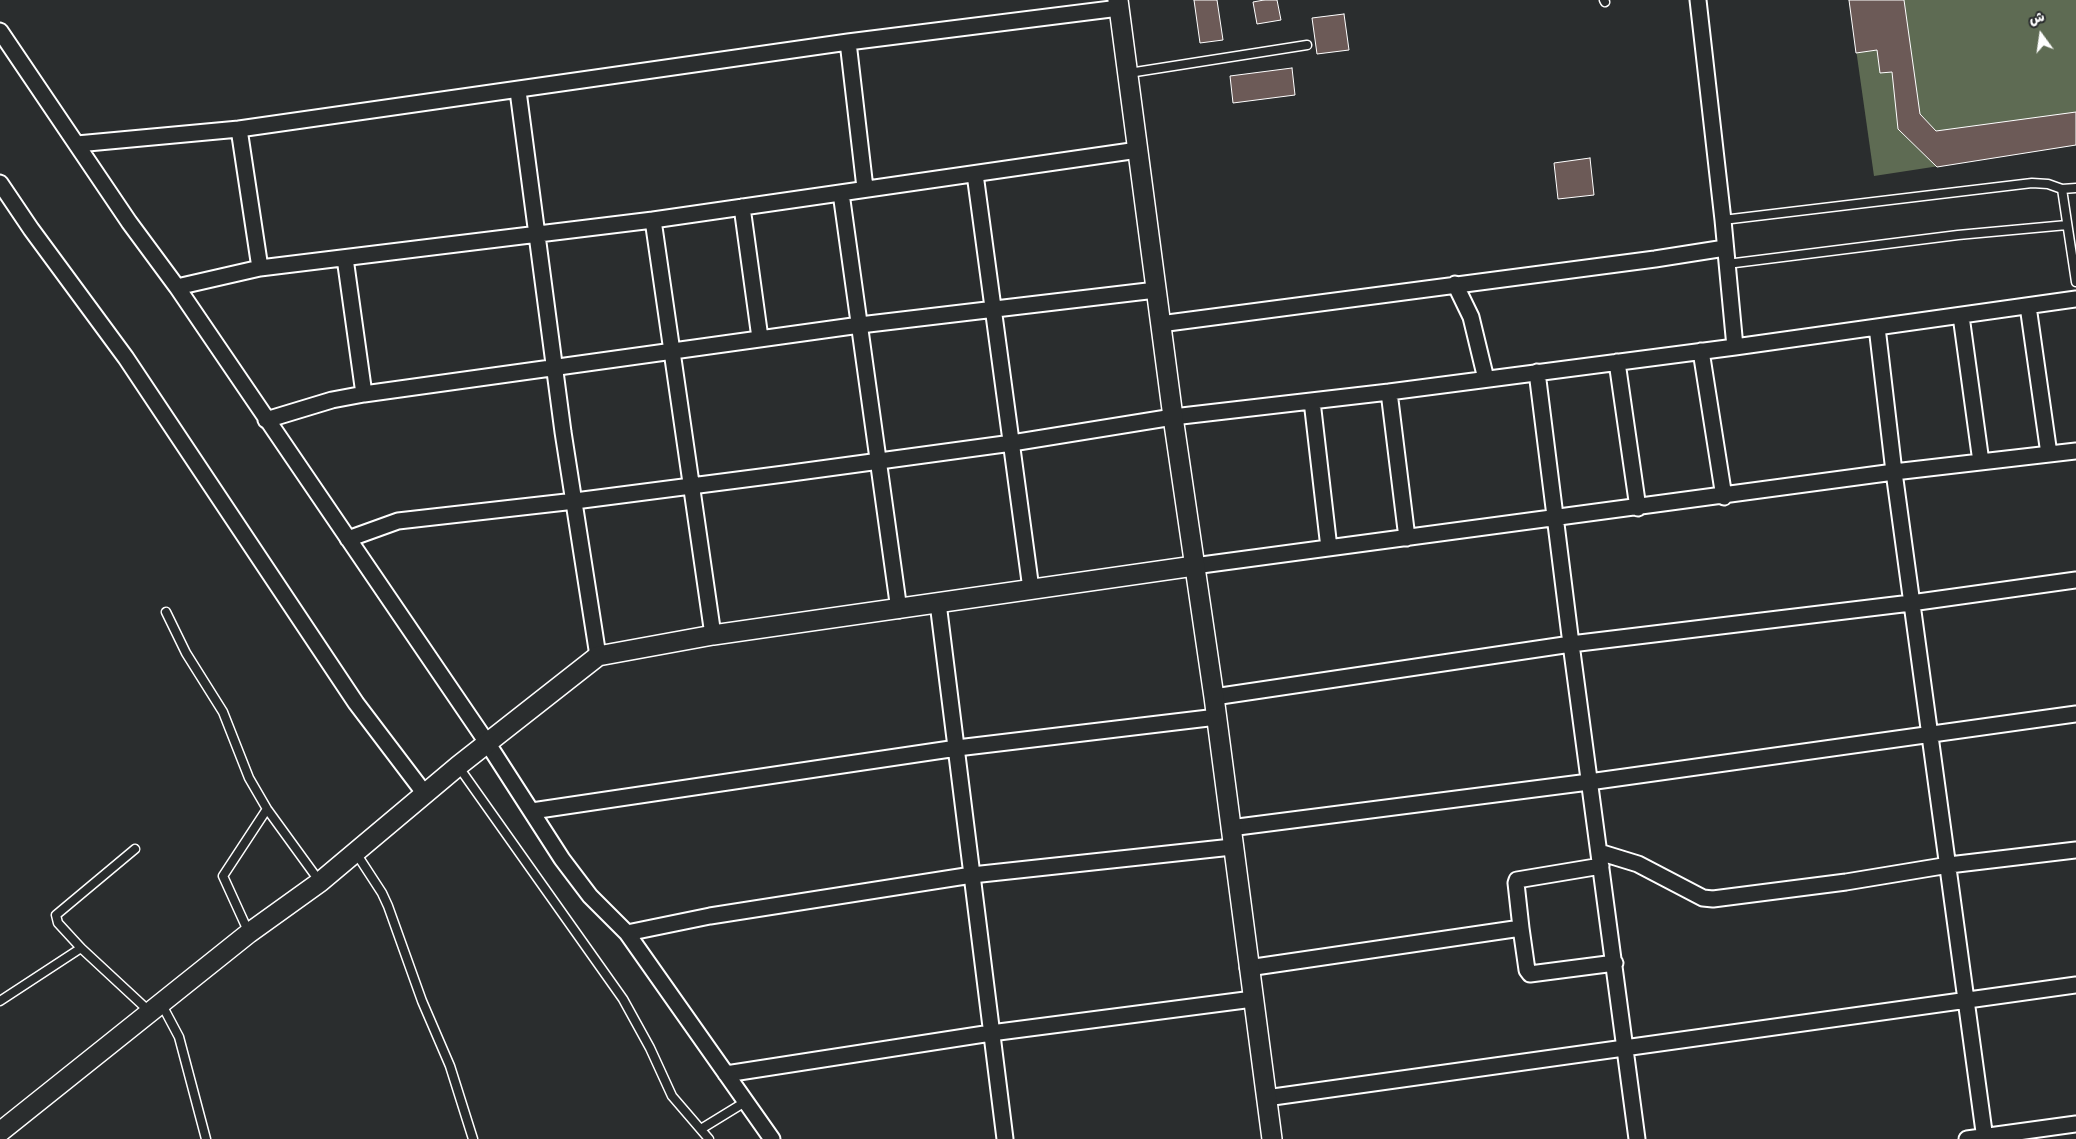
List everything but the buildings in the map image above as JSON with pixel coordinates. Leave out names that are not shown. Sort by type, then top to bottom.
[{"type":"street","points":[[1698,0],[1726,248],[1735,347]]},
{"type":"street","points":[[77,144],[239,129],[518,91],[1119,4],[1160,324],[1217,717],[1232,847],[1272,1139]]},
{"type":"street","points":[[0,31],[488,744],[562,859],[590,896],[627,933],[772,1139]]},
{"type":"street","points":[[848,42],[865,188]]},
{"type":"street","points":[[518,91],[581,558],[598,656]]},
{"type":"street","points":[[239,129],[260,268]]},
{"type":"street","points":[[177,287],[260,268],[653,220],[1138,150]]},
{"type":"street","points":[[975,174],[1032,589]]},
{"type":"street","points":[[0,183],[31,229],[126,358],[356,703],[424,794]]},
{"type":"street","points":[[841,193],[899,610]]},
{"type":"street","points":[[742,207],[760,338]]},
{"type":"street","points":[[653,220],[713,635]]},
{"type":"street","points":[[1160,324],[1726,248]]},
{"type":"street","points":[[345,258],[364,394]]},
{"type":"street","points":[[1455,284],[1471,317],[1486,378]]},
{"type":"street","points":[[266,420],[332,400],[364,394],[760,338],[992,308],[1156,290]]},
{"type":"street","points":[[348,539],[398,521],[574,502],[1012,442],[1173,416],[1389,392],[1735,347],[2076,299]]},
{"type":"street","points":[[2028,306],[2049,454]]},
{"type":"street","points":[[1961,316],[1981,462]]},
{"type":"street","points":[[1876,327],[1911,603],[1949,865],[1985,1138]]},
{"type":"street","points":[[1701,351],[1724,497]]},
{"type":"street","points":[[1617,362],[1638,508]]},
{"type":"street","points":[[1538,372],[1571,644],[1637,1139]]},
{"type":"street","points":[[1389,392],[1407,538]]},
{"type":"street","points":[[1312,401],[1330,548]]},
{"type":"street","points":[[0,1132],[249,933],[320,882],[458,766],[598,656],[713,635],[899,610],[1194,566],[1724,497],[1894,472],[2076,451]]},
{"type":"street","points":[[1214,697],[1571,644],[1911,603],[2076,580]]},
{"type":"street","points":[[938,603],[1005,1139]]},
{"type":"street","points":[[1230,828],[1589,782],[2076,714]]},
{"type":"street","points":[[532,811],[957,748],[1217,717]]},
{"type":"street","points":[[627,933],[710,916],[972,875],[1232,847]]},
{"type":"street","points":[[1615,963],[1530,974],[1521,928],[1517,880],[1600,859],[1638,864],[1703,898],[1713,899],[1846,882],[1949,865],[2076,850]]},
{"type":"street","points":[[1248,968],[1521,928]]},
{"type":"street","points":[[1266,1098],[2076,985]]},
{"type":"street","points":[[726,1074],[992,1032],[1253,999]]},
{"type":"street","points":[[1967,1139],[2076,1124]]},
{"type":"lane","points":[[1129,73],[1307,45]]},
{"type":"lane","points":[[1723,220],[2032,183],[2048,184],[2062,189],[2076,188]]},
{"type":"lane","points":[[2062,189],[2076,282]]},
{"type":"lane","points":[[1727,264],[1958,235],[2067,225]]},
{"type":"lane","points":[[166,612],[186,653],[224,712],[249,778],[267,809],[320,882]]},
{"type":"lane","points":[[458,766],[623,999],[650,1048],[672,1096],[709,1139]]},
{"type":"lane","points":[[249,933],[223,876],[267,809]]},
{"type":"lane","points":[[135,848],[56,915],[58,923],[80,948],[156,1009],[179,1037],[206,1139]]},
{"type":"lane","points":[[356,853],[382,893],[388,906],[422,1001],[450,1066],[473,1139]]},
{"type":"lane","points":[[0,1002],[80,948]]},
{"type":"lane","points":[[701,1129],[746,1102]]},
{"type":"green space","points":[[1849,0],[2076,0],[2076,145],[1874,176]]}]
